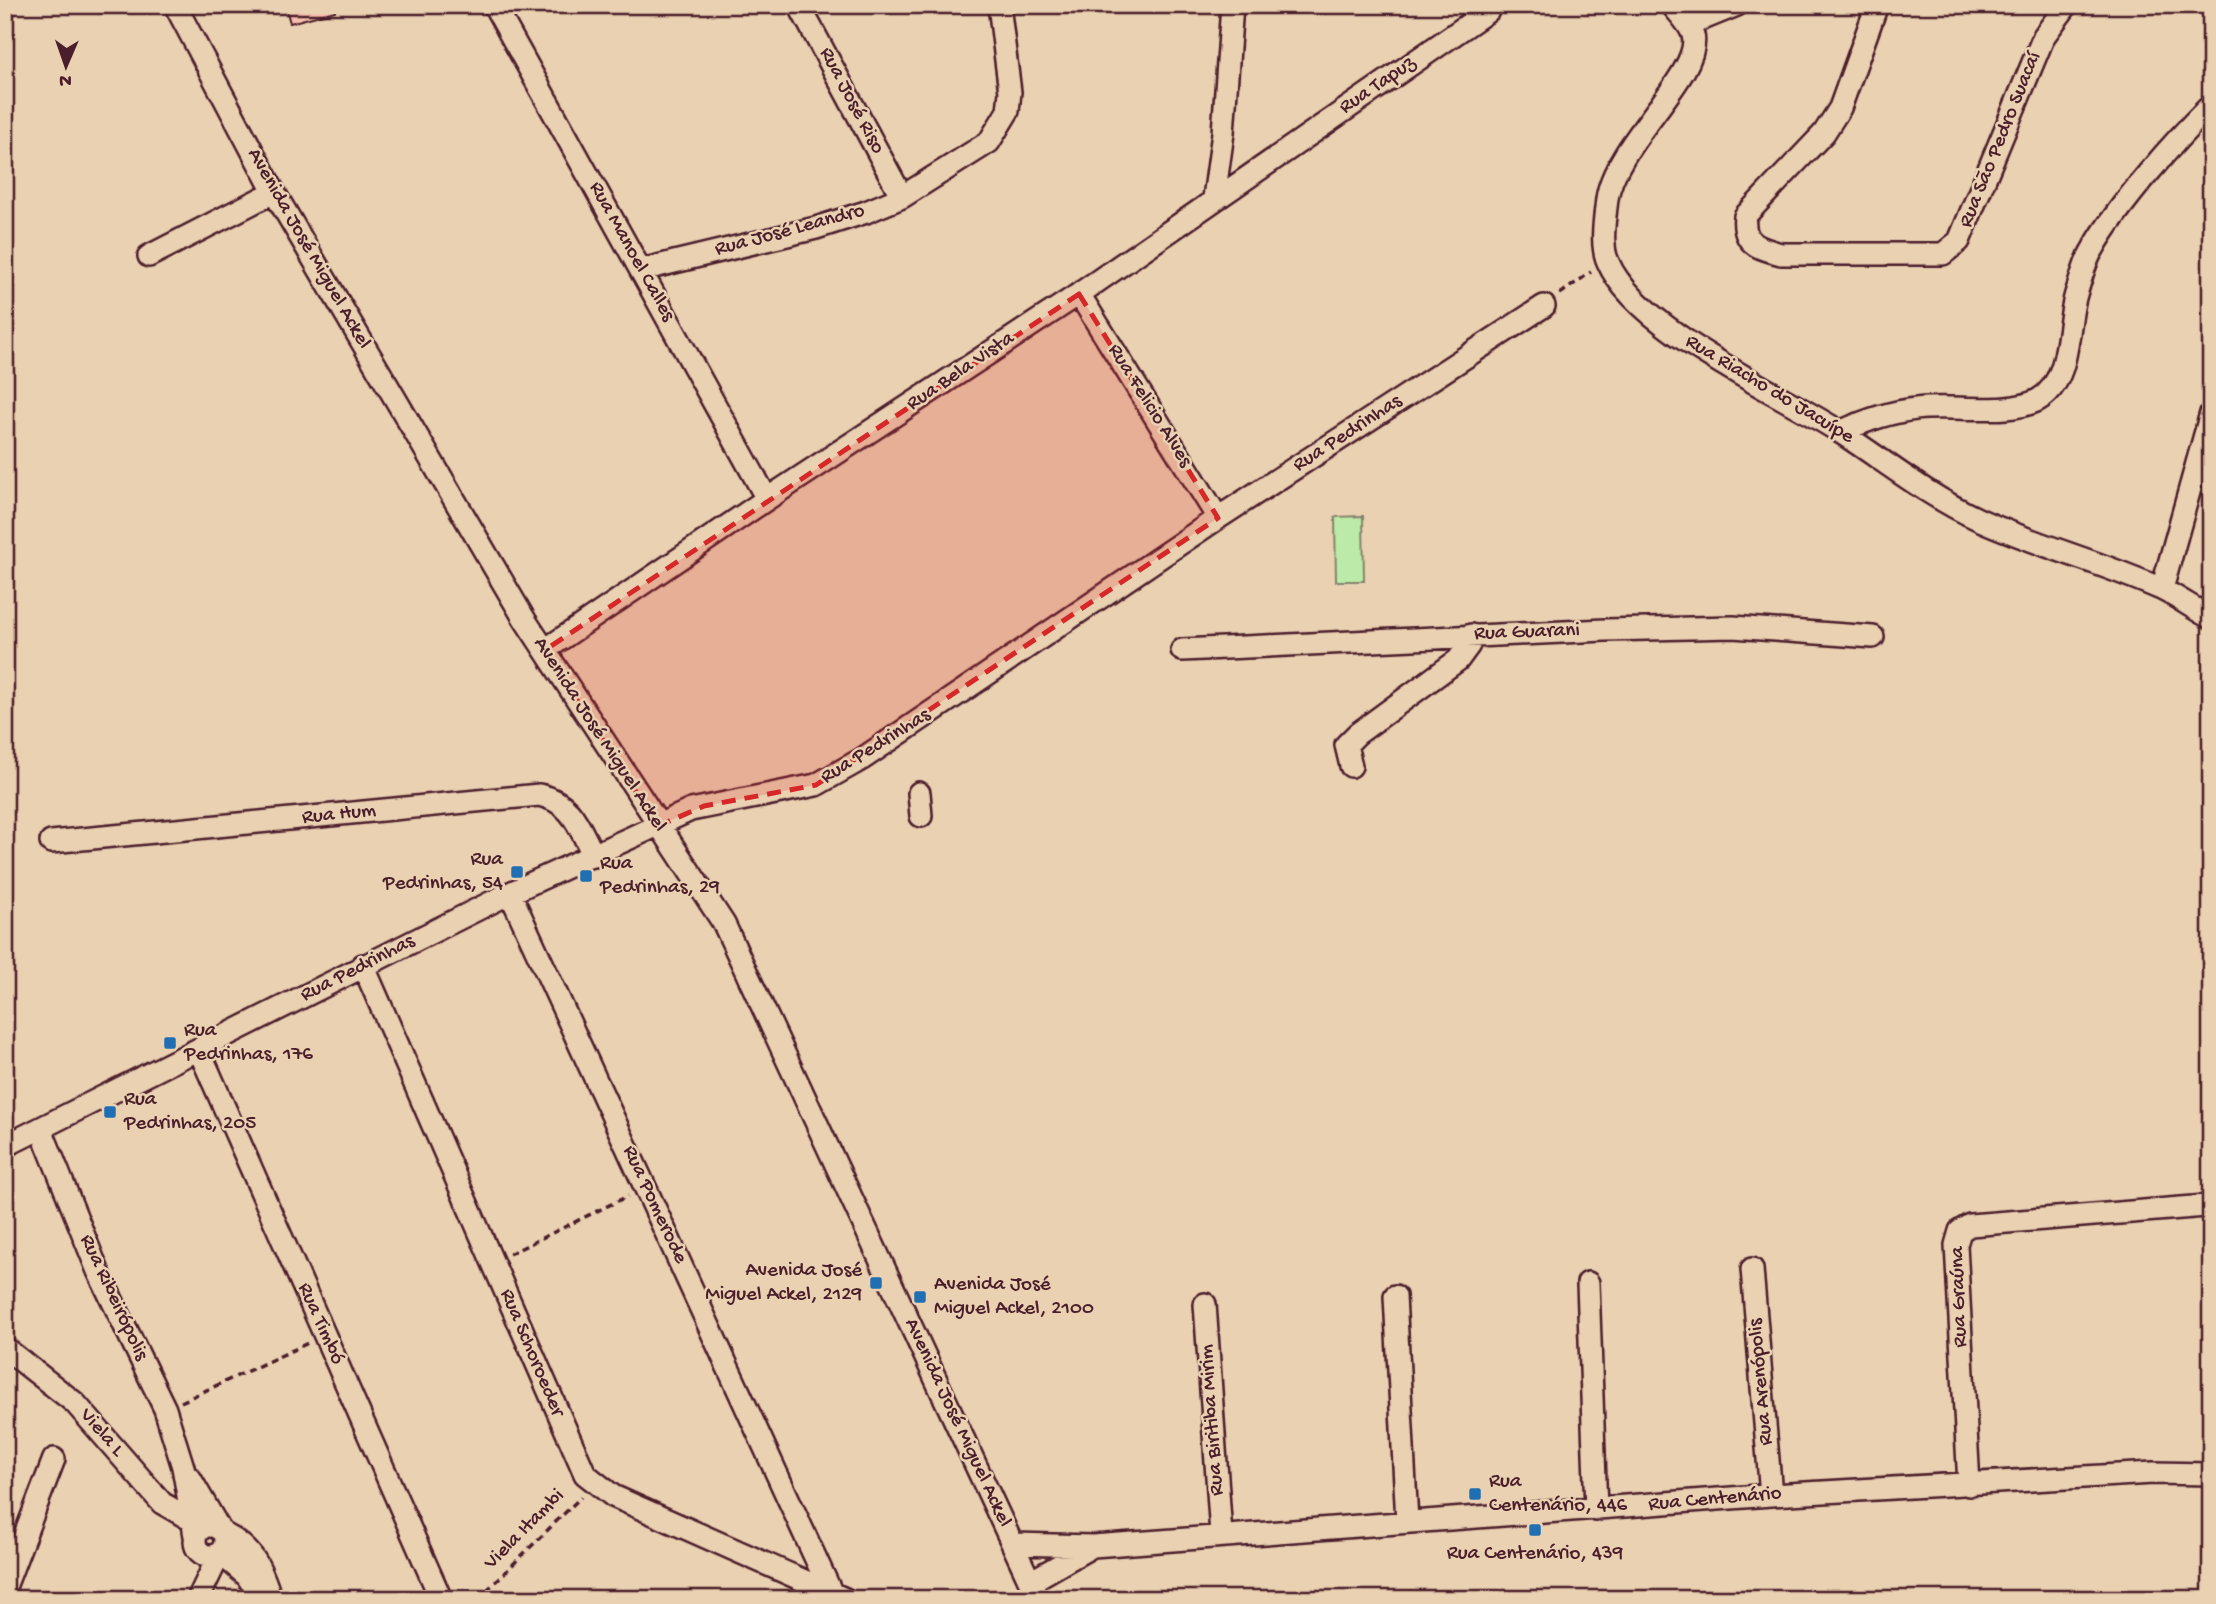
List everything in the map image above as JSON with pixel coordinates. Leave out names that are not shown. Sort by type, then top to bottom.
[{"type":"street","name":"Avenida José Miguel Ackel","points":[[174,5],[274,192],[544,650],[657,826],[724,924],[1034,1590]]},
{"type":"street","name":"Rua Manoel Calles","points":[[494,5],[767,499]]},
{"type":"street","name":"Rua José Riso","points":[[799,5],[902,197]]},
{"type":"street","name":"Rua José Leandro","points":[[641,270],[816,228],[902,197],[964,161],[989,142],[1000,129],[1008,111],[1010,92],[999,5]]},
{"type":"street","points":[[1214,198],[1223,133],[1232,5]]},
{"type":"street","points":[[1607,261],[1604,223],[1607,195],[1615,170],[1631,142],[1685,73],[1694,48],[1693,35],[1688,25],[1672,5]]},
{"type":"street","points":[[1688,25],[1737,5]]},
{"type":"street","name":"Rua São Pedro Suacaí","points":[[1877,5],[1835,116],[1824,133],[1745,216],[1745,233],[1755,247],[1781,254],[1943,254],[1959,241],[2044,36],[2067,5]]},
{"type":"street","name":"Rua Tapuz","points":[[1214,198],[1488,11]]},
{"type":"street","points":[[1840,432],[1884,415],[1906,411],[2009,406],[2035,401],[2050,392],[2060,374],[2075,296],[2092,250],[2159,164],[2211,105]]},
{"type":"street","points":[[1223,133],[1240,162],[1254,164],[1268,161]]},
{"type":"street","points":[[149,256],[274,192]]},
{"type":"street","name":"Rua Bela Vista","points":[[544,650],[767,499],[1079,294],[1214,198]]},
{"type":"street","name":"Rua Riacho do Jacuípe","points":[[1607,261],[1644,308],[1675,333],[1840,432],[1931,495],[2030,542],[2162,589],[2211,618]]},
{"type":"street","name":"Rua Felicio Alves","points":[[1079,294],[1218,518]]},
{"type":"street","name":"Rua Pedrinhas","points":[[5,1146],[363,965],[510,893],[657,826],[704,806],[816,785],[862,759],[1218,518],[1544,306]]},
{"type":"street","points":[[2162,589],[2211,413]]},
{"type":"street","name":"Rua Guarani","points":[[1182,650],[1471,635],[1733,627],[1872,637]]},
{"type":"street","points":[[1351,766],[1346,745],[1357,734],[1458,660],[1469,645],[1471,635]]},
{"type":"street","points":[[919,793],[921,816]]},
{"type":"street","name":"Rua Hum","points":[[51,842],[540,795],[557,799],[569,810],[594,856]]},
{"type":"street","name":"Rua Pomerode","points":[[510,893],[839,1596]]},
{"type":"street","name":"Rua Schoroeder","points":[[363,965],[576,1459],[595,1483],[613,1496],[839,1596]]},
{"type":"street","name":"Rua Timbó","points":[[199,1050],[441,1599]]},
{"type":"street","name":"Rua Ribeirópolis","points":[[41,1129],[98,1271],[165,1409],[184,1467],[221,1539],[243,1544],[262,1573],[271,1599]]},
{"type":"street","name":"Rua Graúna","points":[[1969,1485],[1956,1245],[1960,1231],[1970,1225],[2206,1206]]},
{"type":"street","name":"Rua Arenópolis","points":[[1752,1269],[1772,1495]]},
{"type":"street","points":[[1588,1283],[1596,1510]]},
{"type":"street","points":[[1395,1296],[1407,1522]]},
{"type":"street","name":"Rua Biritiba Mirim","points":[[1205,1304],[1221,1535]]},
{"type":"street","name":"Viela L","points":[[5,1349],[75,1403],[162,1503],[195,1536]]},
{"type":"street","points":[[5,1587],[54,1459]]},
{"type":"street","name":"Rua Ribeirópolis","points":[[184,1467],[195,1536],[191,1599]]},
{"type":"street","name":"Rua Centenário","points":[[1014,1544],[1093,1546],[1772,1495],[2153,1473],[2211,1474]]},
{"type":"street","points":[[195,1536],[205,1556],[221,1539]]},
{"type":"street","points":[[198,1599],[221,1539]]},
{"type":"street","points":[[221,1539],[262,1599]]},
{"type":"street","name":"Rua Centenário","points":[[1034,1590],[1093,1546]]},
{"type":"path","points":[[1544,306],[1607,261]]},
{"type":"path","points":[[492,1263],[646,1187]]},
{"type":"path","points":[[165,1409],[326,1335]]},
{"type":"path","name":"Viela Itambi","points":[[478,1599],[595,1483]]},
{"type":"highlighted area","points":[[1079,294],[1218,518],[816,785],[704,806],[658,826],[545,650]]},
{"type":"green space","points":[[1363,516],[1364,581],[1336,581],[1335,517]]},
{"type":"building","points":[[285,5],[334,5],[335,11],[290,23]]},
{"type":"place","name":"Rua Pedrinhas, 54","points":[[517,872]]},
{"type":"place","name":"Rua Pedrinhas, 29","points":[[586,876]]},
{"type":"place","name":"Rua Pedrinhas, 176","points":[[170,1043]]},
{"type":"place","name":"Rua Pedrinhas, 205","points":[[110,1112]]},
{"type":"place","name":"Avenida José Miguel Ackel, 2129","points":[[876,1283]]},
{"type":"place","name":"Avenida José Miguel Ackel, 2100","points":[[920,1297]]},
{"type":"place","name":"Rua Centenário, 446","points":[[1475,1494]]},
{"type":"place","name":"Rua Centenário, 439","points":[[1535,1530]]}]
